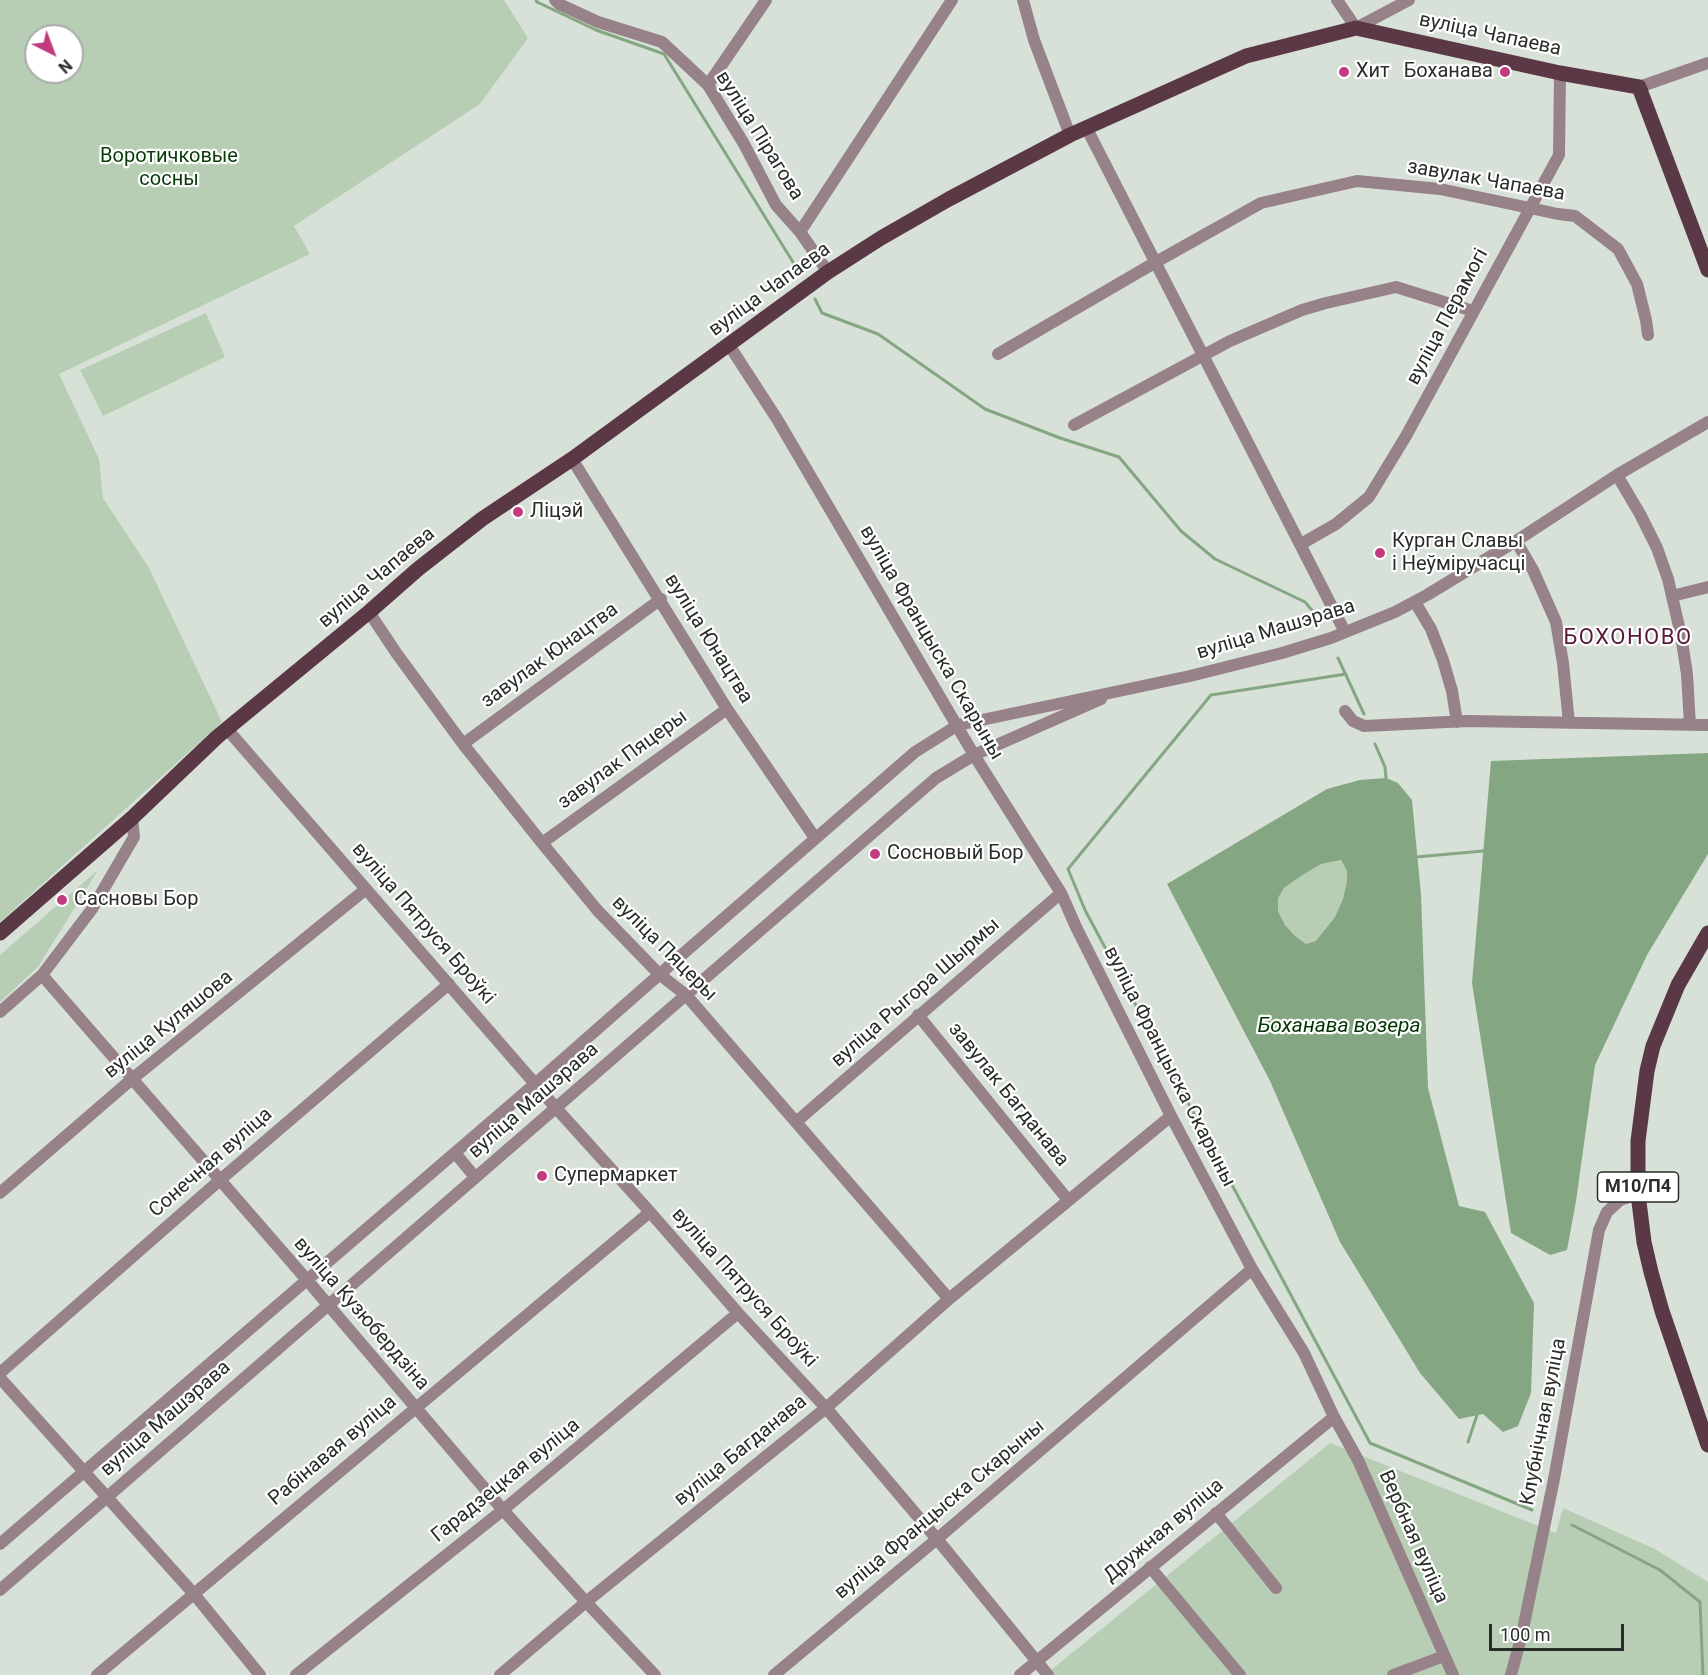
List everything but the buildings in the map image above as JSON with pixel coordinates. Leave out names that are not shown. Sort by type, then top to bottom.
[{"type":"main road","name":"вуліца Чапаева","points":[[0,933],[132,818],[227,729],[418,569],[482,519],[572,459],[828,272],[949,199],[1070,135],[1246,56],[1356,28],[1560,73],[1639,87]]},
{"type":"main road","points":[[1639,87],[1708,270]]},
{"type":"main road","name":"М10/П4","points":[[1708,933],[1678,985],[1653,1046],[1647,1071],[1638,1141],[1638,1194],[1644,1242],[1662,1311],[1708,1445]]},
{"type":"street","name":"вуліца Пірагова","points":[[555,0],[597,22],[662,42],[708,85],[744,144],[776,205],[800,232],[828,272]]},
{"type":"street","points":[[708,85],[766,0]]},
{"type":"street","name":"вуліца Пірагова","points":[[800,232],[952,0]]},
{"type":"street","points":[[1023,0],[1034,40],[1070,135]]},
{"type":"street","points":[[1337,0],[1356,28],[1409,0]]},
{"type":"street","name":"вуліца Чапаева","points":[[1639,87],[1708,63]]},
{"type":"street","name":"вуліца Перамогі","points":[[1301,544],[1336,524],[1369,497],[1406,436],[1559,155],[1560,73]]},
{"type":"street","points":[[1086,127],[1345,632]]},
{"type":"street","name":"завулак Чапаева","points":[[998,354],[1261,203],[1357,182],[1440,189],[1575,216],[1618,249],[1636,284],[1648,335]]},
{"type":"street","points":[[1074,425],[1230,341],[1302,310],[1326,303],[1396,288],[1473,311]]},
{"type":"street","name":"вуліца Францыска Скарыны","points":[[729,345],[777,420],[974,755],[1061,893],[1171,1116],[1252,1269],[937,1539],[774,1675]]},
{"type":"street","name":"вуліца Машэрава","points":[[0,1544],[536,1083],[915,752],[958,725],[1124,688],[1190,676],[1282,653],[1345,632],[1414,602],[1516,541],[1617,475],[1708,422]]},
{"type":"street","name":"вуліца Юнацтва","points":[[572,459],[661,599],[727,709],[815,838]]},
{"type":"street","points":[[1617,475],[1657,548],[1672,596],[1682,635],[1690,725]]},
{"type":"street","points":[[1516,541],[1533,570],[1556,622],[1569,723]]},
{"type":"street","points":[[1672,596],[1708,587]]},
{"type":"street","name":"завулак Юнацтва","points":[[463,744],[661,599]]},
{"type":"street","points":[[1414,602],[1431,629],[1443,660],[1452,691],[1456,722]]},
{"type":"street","name":"вуліца Пяцеры","points":[[369,612],[463,744],[598,911],[659,974],[686,995],[948,1299]]},
{"type":"street","name":"вуліца Машэрава","points":[[0,1590],[936,778],[974,755],[1124,688]]},
{"type":"street","name":"завулак Пяцеры","points":[[542,843],[727,709]]},
{"type":"street","points":[[1345,711],[1353,721],[1364,726],[1468,721],[1708,725]]},
{"type":"street","name":"вуліца Пятруся Броўкі","points":[[227,729],[556,1108],[738,1313],[826,1408],[1048,1675]]},
{"type":"street","points":[[0,1012],[42,975],[92,909],[134,837],[132,818]]},
{"type":"street","name":"вуліца Куляшова","points":[[0,1193],[132,1079],[366,889]]},
{"type":"street","name":"вуліца Рыгора Шырмы","points":[[796,1122],[1061,893]]},
{"type":"street","name":"вуліца Кузюбердзіна","points":[[42,975],[503,1510],[655,1675]]},
{"type":"street","name":"Сонечная вуліца","points":[[0,1373],[220,1180],[449,984]]},
{"type":"street","name":"завулак Багданава","points":[[918,1015],[1068,1200]]},
{"type":"street","name":"вуліца Багданава","points":[[500,1675],[586,1602],[826,1408],[948,1299],[1171,1116]]},
{"type":"street","points":[[454,1153],[475,1177]]},
{"type":"street","name":"Клубнічная вуліца","points":[[1511,1675],[1522,1634],[1554,1479],[1599,1230],[1608,1212],[1620,1200],[1638,1194]]},
{"type":"street","name":"Рабінавая вуліца","points":[[97,1675],[650,1212]]},
{"type":"street","points":[[1252,1269],[1304,1353],[1334,1417]]},
{"type":"street","name":"Гарадзецкая вуліца","points":[[296,1675],[503,1510],[738,1313]]},
{"type":"street","points":[[0,1378],[194,1594],[260,1675]]},
{"type":"street","name":"Дружная вуліца","points":[[1020,1675],[1334,1417]]},
{"type":"street","name":"Вербная вуліца","points":[[1334,1417],[1359,1460],[1453,1675]]},
{"type":"street","points":[[1216,1513],[1276,1588]]},
{"type":"street","points":[[1150,1567],[1240,1675]]},
{"type":"street","points":[[1393,1675],[1444,1656]]},
{"type":"green space","name":"Воротичковые сосны","points":[[0,0],[504,0],[528,38],[480,104],[294,226],[310,254],[59,374],[99,459],[103,498],[149,568],[222,722],[0,922]]},
{"type":"green space","points":[[206,313],[225,357],[103,416],[80,370]]},
{"type":"green space","points":[[1341,860],[1347,871],[1343,899],[1335,917],[1316,942],[1306,944],[1285,925],[1278,911],[1278,898],[1284,888],[1304,874],[1321,864]]},
{"type":"green space","points":[[98,870],[38,967],[0,1002],[0,955]]},
{"type":"green space","points":[[1330,1443],[1556,1533],[1563,1508],[1655,1549],[1708,1582],[1708,1675],[1045,1675]]},
{"type":"water","name":"Боханава возера","points":[[1708,753],[1708,854],[1647,955],[1595,1065],[1567,1250],[1550,1255],[1511,1233],[1472,983],[1491,761]]},
{"type":"water","name":"Боханава возера","points":[[1386,778],[1398,783],[1412,800],[1421,895],[1428,1088],[1459,1206],[1485,1212],[1534,1303],[1531,1393],[1518,1426],[1503,1432],[1483,1414],[1459,1419],[1420,1373],[1340,1242],[1270,1081],[1167,884],[1327,789],[1360,780]],"holes":[[[1341,860],[1347,871],[1343,899],[1335,917],[1316,941],[1306,944],[1285,925],[1278,911],[1278,898],[1284,888],[1321,864]]]},
{"type":"waterway","points":[[536,0],[596,30],[664,54],[801,275]]},
{"type":"waterway","points":[[815,299],[822,313],[878,334],[985,409],[1060,438],[1119,457],[1181,531],[1215,559],[1305,602],[1315,614]]},
{"type":"waterway","points":[[1338,658],[1364,714]]},
{"type":"waterway","points":[[1346,674],[1211,695],[1068,869],[1085,910],[1370,1443],[1532,1510]]},
{"type":"waterway","points":[[1375,744],[1385,767],[1386,778]]},
{"type":"waterway","points":[[1416,857],[1483,851]]},
{"type":"waterway","points":[[1468,1442],[1478,1412]]},
{"type":"waterway","points":[[1572,1525],[1660,1570],[1700,1602],[1703,1675]]},
{"type":"place","name":"Хит","points":[[1344,72]]},
{"type":"place","name":"Боханава","points":[[1505,72]]},
{"type":"place","name":"Ліцэй","points":[[518,512]]},
{"type":"place","name":"Курган Славы і Неўміручасці","points":[[1380,553]]},
{"type":"place","name":"Сосновый Бор","points":[[875,854]]},
{"type":"place","name":"Сасновы Бор","points":[[62,900]]},
{"type":"place","name":"Супермаркет","points":[[542,1176]]},
{"type":"district","name":"БОХОНОВО","points":[[1628,638]]}]
